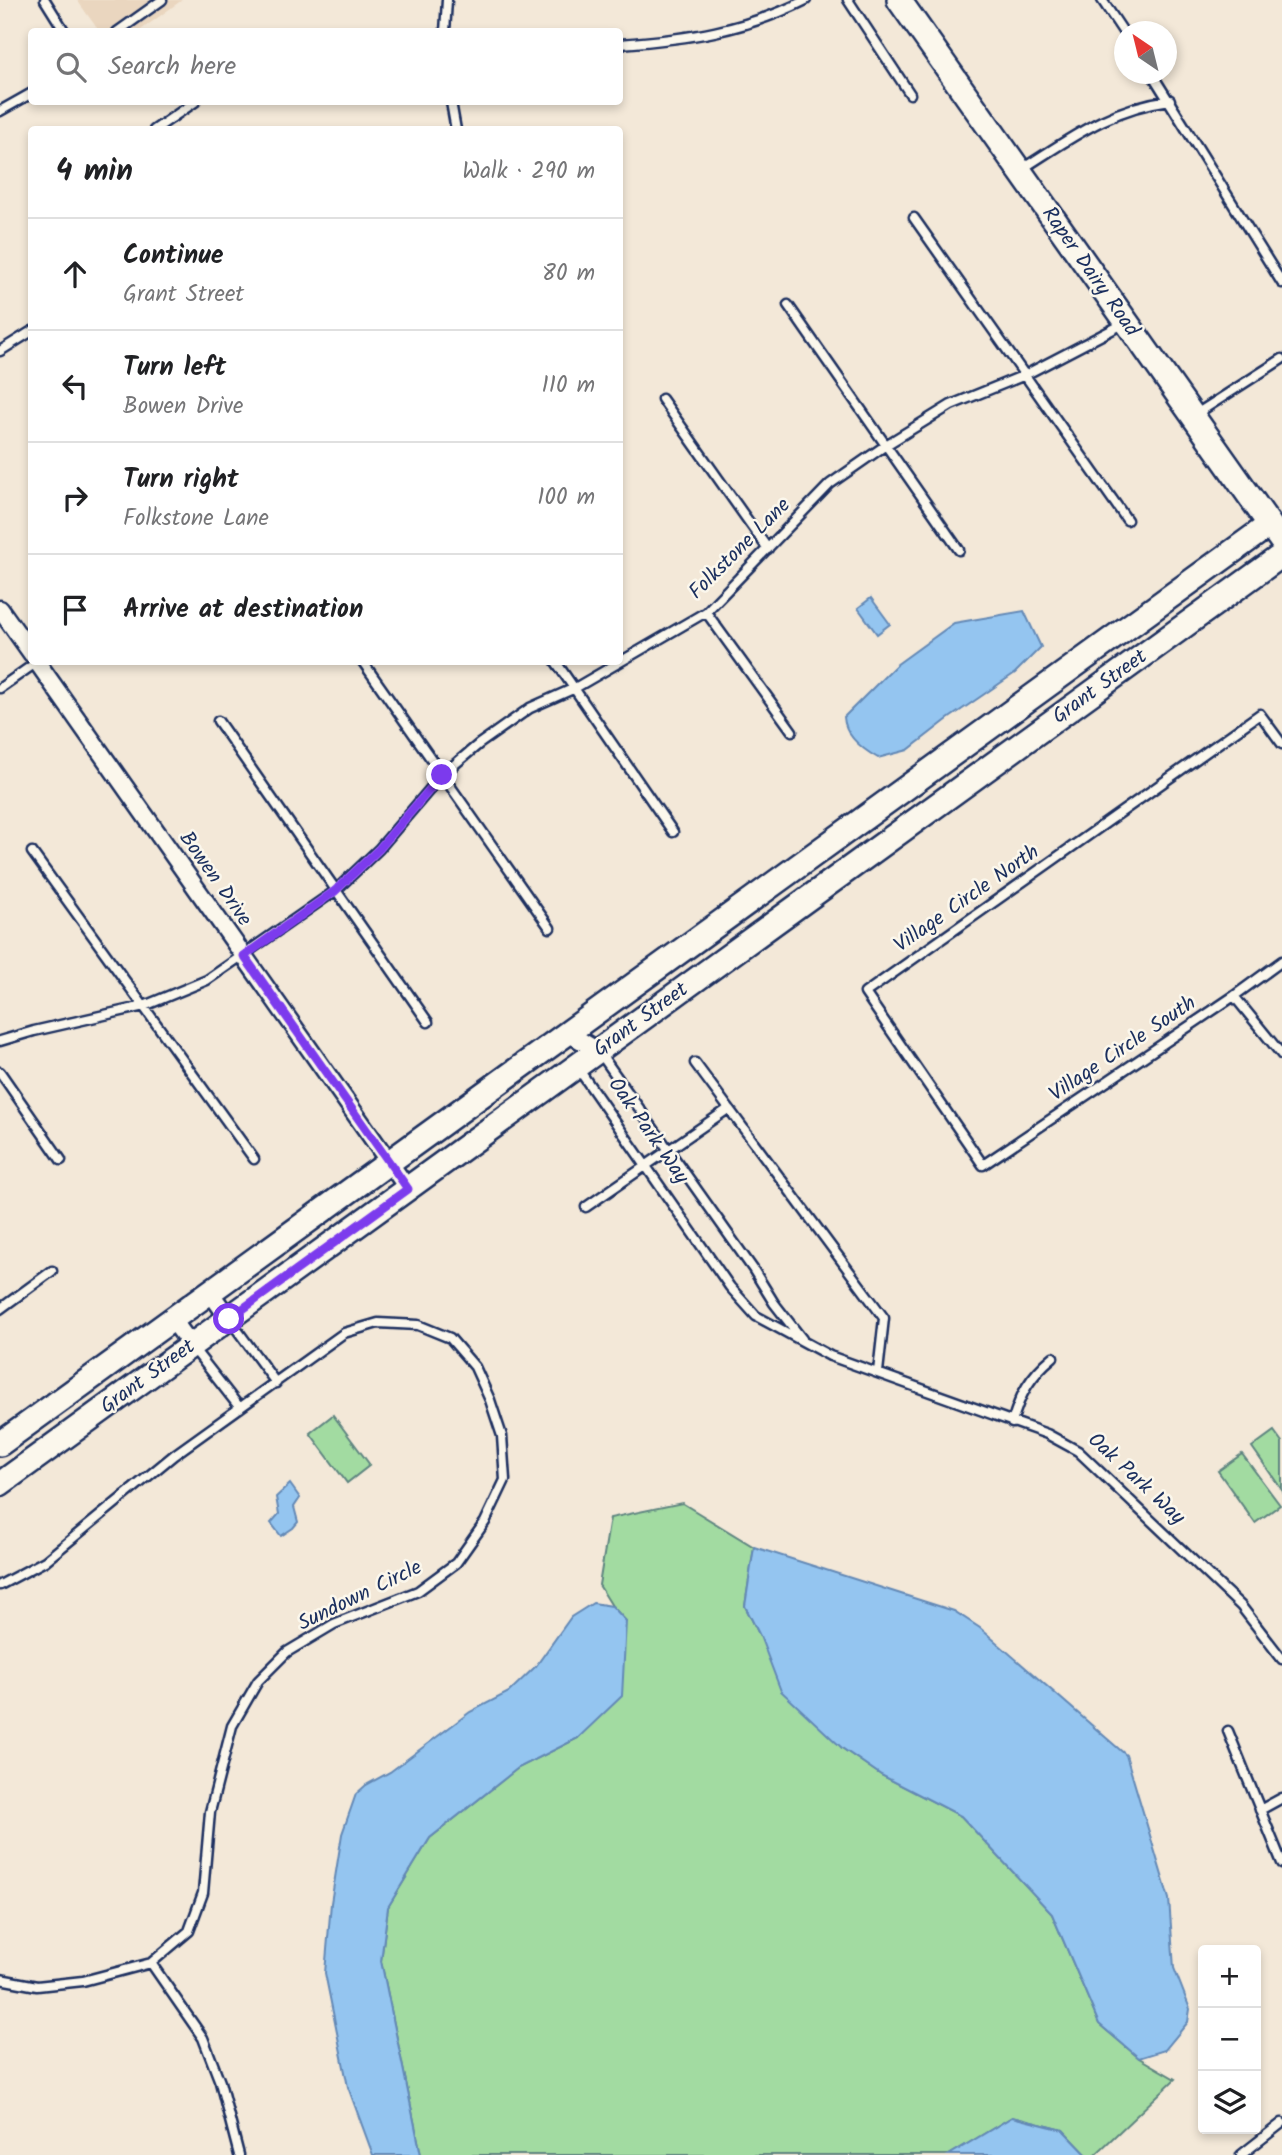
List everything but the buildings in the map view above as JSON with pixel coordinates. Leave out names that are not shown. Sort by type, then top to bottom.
[{"type":"street","name":"Raper Dairy Road","points":[[899,0],[1276,534]]},
{"type":"street","name":"Grant Street","points":[[0,1444],[568,1033],[1276,534]]},
{"type":"street","name":"Grant Street","points":[[0,1484],[1282,555]]},
{"type":"street","points":[[0,609],[28,648]]},
{"type":"street","name":"Bowen Drive","points":[[39,665],[408,1189]]},
{"type":"street","name":"Oak Park Way","points":[[568,1033],[598,1051]]},
{"type":"street","name":"Oak Park Way","points":[[568,1033],[577,1066]]},
{"type":"street","points":[[210,1292],[229,1319]]},
{"type":"street","points":[[173,1320],[191,1345]]},
{"type":"lane","points":[[45,0],[62,28]]},
{"type":"lane","points":[[123,28],[162,0]]},
{"type":"lane","points":[[445,28],[447,0]]},
{"type":"lane","points":[[623,44],[668,40],[734,29],[806,0]]},
{"type":"lane","points":[[848,0],[911,94]]},
{"type":"lane","points":[[1102,0],[1117,21]]},
{"type":"lane","points":[[1159,84],[1282,283]]},
{"type":"lane","points":[[0,111],[28,95]]},
{"type":"lane","points":[[1019,171],[1099,120],[1170,100]]},
{"type":"lane","points":[[160,126],[191,105]]},
{"type":"lane","points":[[452,105],[455,126]]},
{"type":"lane","points":[[914,218],[1127,520]]},
{"type":"lane","points":[[788,305],[960,550]]},
{"type":"lane","name":"Folkstone Lane","points":[[623,660],[706,611],[830,484],[886,445],[951,405],[1025,375],[1125,322]]},
{"type":"lane","points":[[0,351],[28,334]]},
{"type":"lane","points":[[1192,417],[1282,359]]},
{"type":"lane","points":[[662,399],[768,548]]},
{"type":"lane","points":[[706,611],[792,731]]},
{"type":"lane","points":[[0,688],[33,665]]},
{"type":"lane","points":[[365,665],[550,928]]},
{"type":"lane","points":[[558,665],[673,832]]},
{"type":"lane","name":"Folkstone Lane","points":[[0,1041],[144,1006],[207,980],[335,891],[379,849],[442,775],[479,744],[530,708],[575,688],[614,665]]},
{"type":"lane","name":"Village Circle North","points":[[982,1165],[865,993],[1260,713],[1282,744]]},
{"type":"lane","points":[[218,721],[428,1022]]},
{"type":"lane","points":[[32,852],[254,1159]]},
{"type":"lane","name":"Village Circle South","points":[[982,1165],[1282,961]]},
{"type":"lane","points":[[1234,996],[1282,1055]]},
{"type":"lane","name":"Oak Park Way","points":[[598,1051],[804,1342]]},
{"type":"lane","points":[[695,1063],[884,1318],[878,1372]]},
{"type":"lane","name":"Oak Park Way","points":[[577,1066],[730,1287],[755,1316],[831,1356],[1047,1434],[1078,1451],[1241,1606],[1282,1659]]},
{"type":"lane","points":[[0,1072],[61,1160]]},
{"type":"lane","points":[[586,1207],[728,1109]]},
{"type":"lane","points":[[0,1309],[52,1271]]},
{"type":"lane","points":[[229,1319],[276,1383]]},
{"type":"lane","name":"Sundown Circle","points":[[0,1585],[45,1562],[174,1455],[344,1333],[378,1323],[418,1325],[450,1338],[475,1367],[490,1400],[502,1436],[505,1480],[485,1522],[456,1563],[418,1591],[334,1624],[287,1652],[258,1681],[232,1726],[210,1812],[204,1894],[189,1931],[151,1963],[83,1980],[37,1986],[0,1979]]},
{"type":"lane","points":[[191,1345],[240,1408]]},
{"type":"lane","points":[[1012,1423],[1018,1399],[1030,1378],[1054,1357]]},
{"type":"lane","points":[[1228,1731],[1282,1863]]},
{"type":"lane","points":[[1260,1810],[1282,1798]]},
{"type":"lane","points":[[151,1963],[204,2038],[220,2082],[239,2155]]},
{"type":"lane","points":[[1241,2155],[1282,2123]]},
{"type":"shaded area","points":[[77,0],[182,0],[144,28],[97,28]]},
{"type":"green space","points":[[333,1415],[370,1465],[347,1483],[310,1433]]},
{"type":"green space","points":[[1274,1431],[1282,1442],[1282,1490],[1252,1447]]},
{"type":"green space","points":[[1242,1454],[1280,1505],[1255,1523],[1218,1471]]},
{"type":"green space","points":[[682,1503],[754,1547],[745,1606],[760,1636],[842,1748],[881,1775],[961,1816],[1052,1914],[1099,2024],[1139,2058],[1175,2079],[1095,2155],[1087,2155],[1063,2130],[1012,2117],[949,2155],[421,2155],[381,1961],[388,1907],[430,1838],[518,1768],[578,1738],[626,1621],[612,1606],[599,1585],[610,1518]]},
{"type":"water","points":[[871,598],[890,624],[877,634],[858,608]]},
{"type":"water","points":[[1024,611],[1041,647],[1015,673],[908,750],[878,758],[851,736],[844,717],[896,665],[954,623]]},
{"type":"water","points":[[290,1484],[300,1498],[294,1507],[298,1522],[281,1536],[271,1523],[279,1514],[276,1497]]},
{"type":"water","points":[[754,1547],[954,1611],[980,1628],[1126,1755],[1169,1899],[1174,1968],[1190,2009],[1188,2022],[1165,2050],[1139,2058],[1099,2024],[1052,1914],[961,1816],[881,1775],[842,1748],[781,1691],[760,1636],[745,1606]]},
{"type":"water","points":[[593,1603],[612,1606],[626,1621],[622,1696],[578,1738],[518,1768],[430,1838],[388,1907],[381,1961],[421,2155],[373,2155],[348,2087],[325,1973],[331,1903],[342,1834],[356,1794],[470,1712],[509,1692],[536,1666],[571,1617]]},
{"type":"water","points":[[1012,2117],[1063,2130],[1087,2155],[949,2155]]},
{"type":"route","points":[[229,1319],[408,1189],[244,956],[335,891],[379,849],[442,775]]}]
